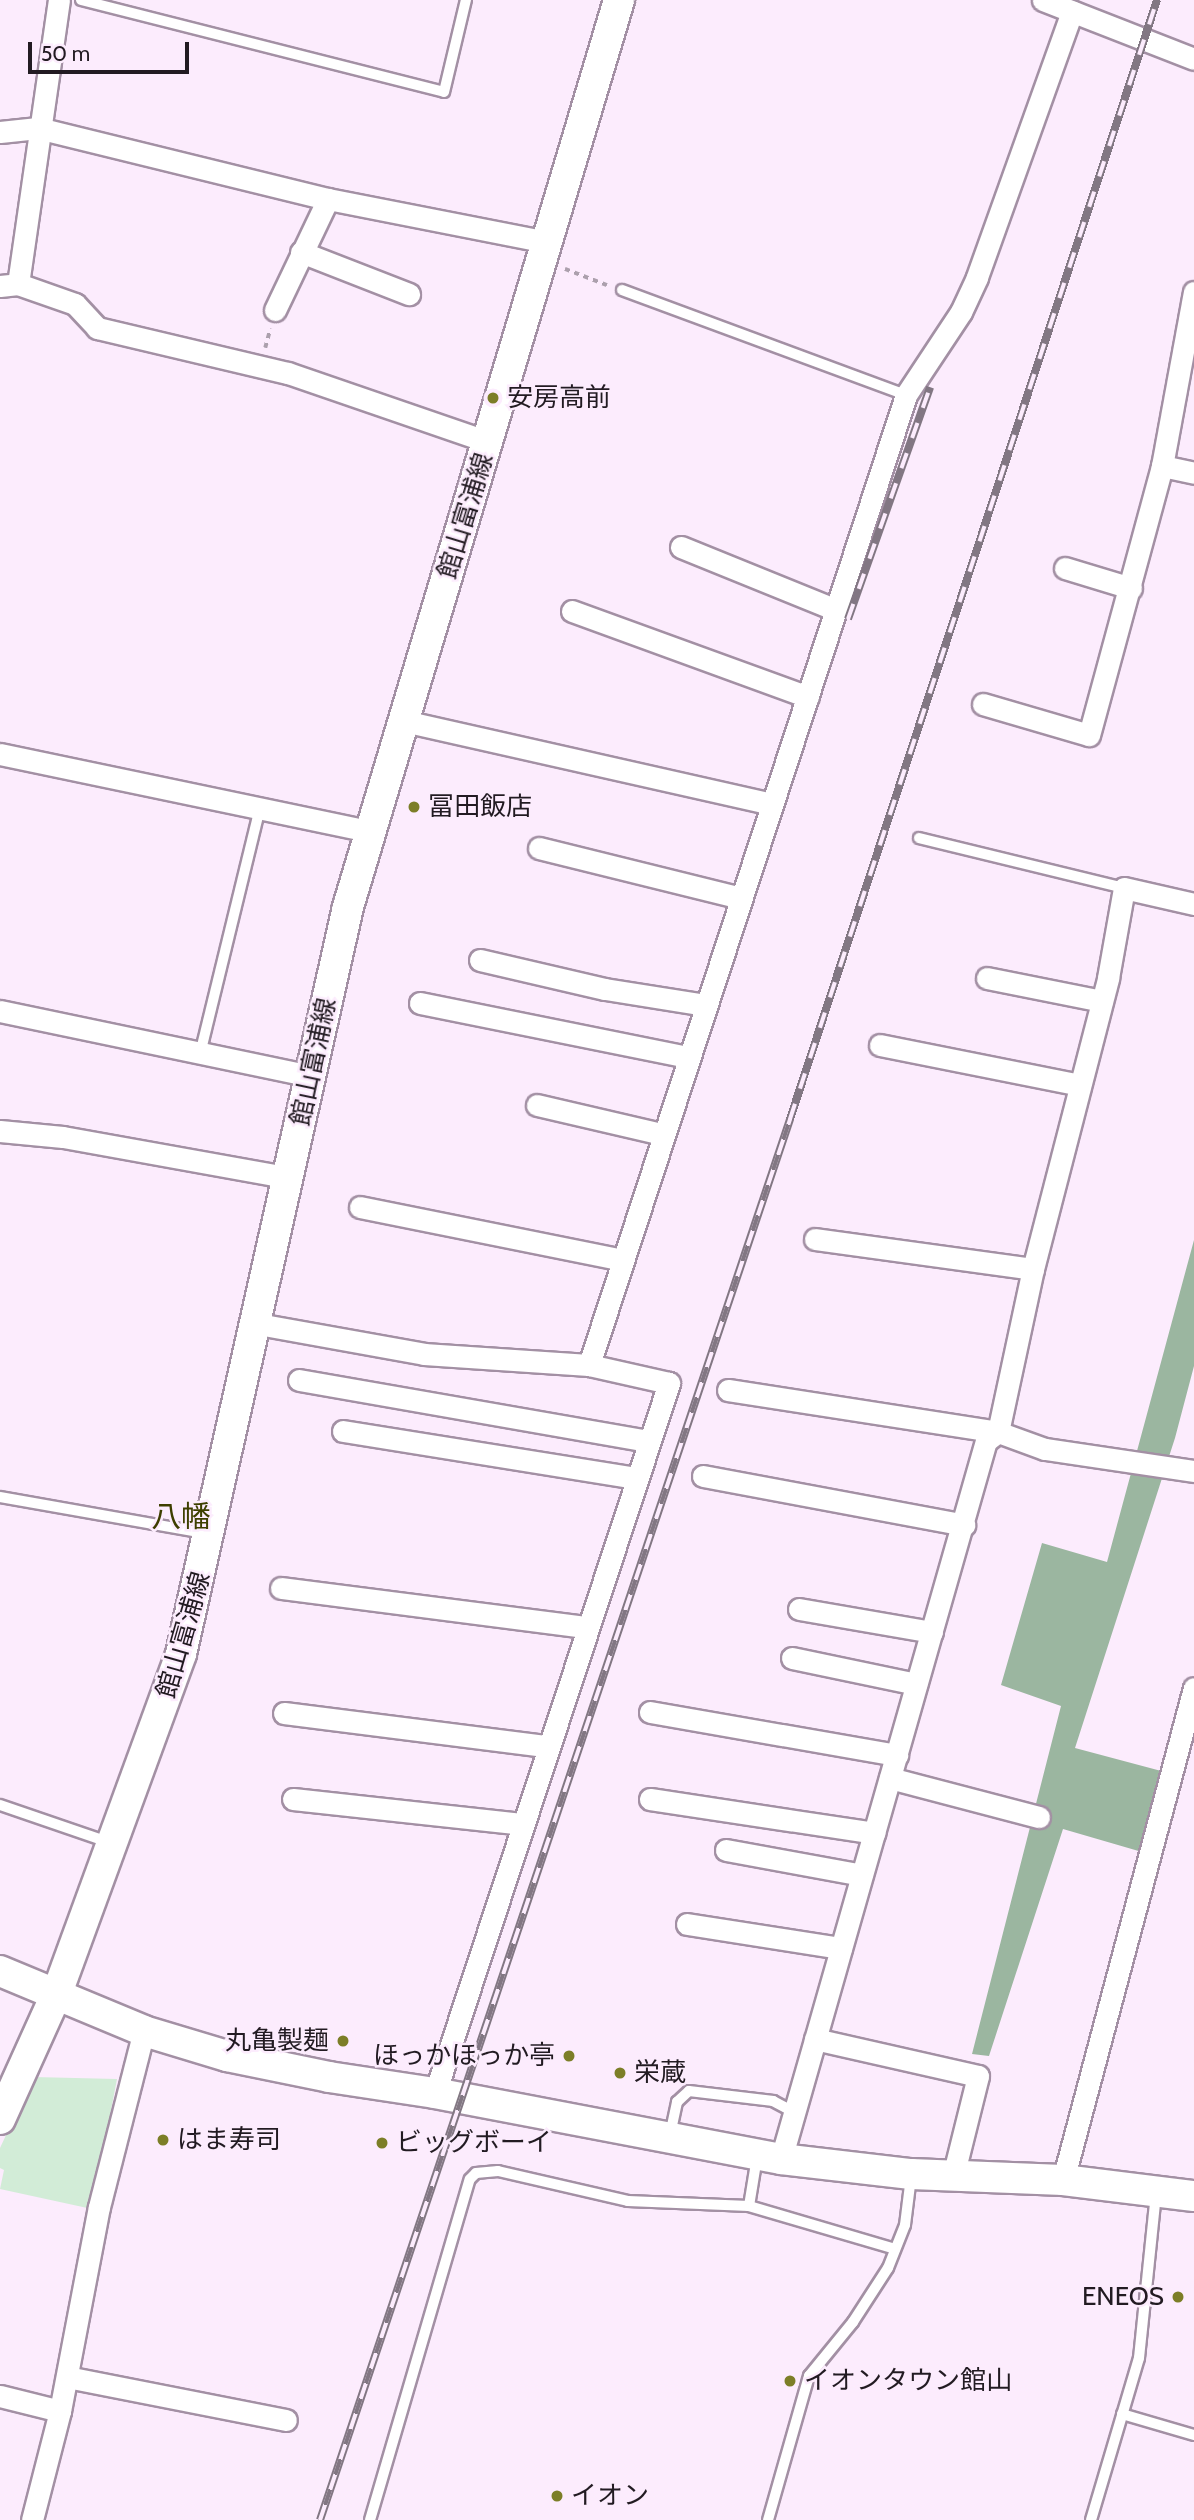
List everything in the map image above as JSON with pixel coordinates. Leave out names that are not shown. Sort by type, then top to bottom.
[{"type":"main road","name":"館山富浦線","points":[[0,2119],[57,1993],[114,1844],[181,1654],[258,1324],[310,1076],[370,831],[488,442],[555,255],[619,0]]},
{"type":"main road","points":[[0,1971],[144,2031],[277,2067],[435,2093],[769,2157],[911,2174],[1063,2180],[1194,2196]]},
{"type":"street","points":[[59,0],[9,285],[75,304],[97,328],[261,367],[488,442]]},
{"type":"street","points":[[1043,0],[1079,9],[1194,59]]},
{"type":"street","points":[[589,1364],[662,1134],[906,395],[961,312],[977,277],[1079,9]]},
{"type":"street","points":[[0,132],[37,128],[555,255]]},
{"type":"street","points":[[275,310],[328,199]]},
{"type":"street","points":[[301,252],[409,294]]},
{"type":"street","points":[[984,704],[1089,735],[1162,466],[1194,292]]},
{"type":"street","points":[[1162,466],[1194,474]]},
{"type":"street","points":[[681,547],[836,610]]},
{"type":"street","points":[[1065,568],[1131,588]]},
{"type":"street","points":[[572,611],[808,697]]},
{"type":"street","points":[[404,721],[772,804]]},
{"type":"street","points":[[0,754],[370,831]]},
{"type":"street","points":[[539,848],[741,898]]},
{"type":"street","points":[[769,2157],[794,2112],[986,1441],[998,1432],[1033,1269],[1102,1001],[1124,888],[1194,904]]},
{"type":"street","points":[[480,960],[605,989],[705,1005]]},
{"type":"street","points":[[987,978],[1102,1001]]},
{"type":"street","points":[[420,1003],[688,1057]]},
{"type":"street","points":[[0,1011],[310,1076]]},
{"type":"street","points":[[880,1045],[1080,1085]]},
{"type":"street","points":[[537,1105],[662,1134]]},
{"type":"street","points":[[0,1131],[51,1135],[290,1178]]},
{"type":"street","points":[[360,1207],[623,1261]]},
{"type":"street","points":[[815,1239],[1033,1269]]},
{"type":"street","points":[[258,1324],[424,1354],[589,1364],[669,1383],[635,1478],[435,2093]]},
{"type":"street","points":[[299,1380],[649,1441]]},
{"type":"street","points":[[729,1390],[998,1432],[1045,1449],[1194,1471]]},
{"type":"street","points":[[344,1432],[635,1478]]},
{"type":"street","points":[[703,1476],[964,1525]]},
{"type":"street","points":[[281,1588],[587,1627]]},
{"type":"street","points":[[799,1609],[932,1632]]},
{"type":"street","points":[[792,1658],[916,1684]]},
{"type":"street","points":[[1063,2180],[1194,1688]]},
{"type":"street","points":[[650,1712],[897,1755]]},
{"type":"street","points":[[284,1713],[547,1746]]},
{"type":"street","points":[[890,1778],[1039,1817]]},
{"type":"street","points":[[293,1798],[522,1824]]},
{"type":"street","points":[[650,1799],[874,1833]]},
{"type":"street","points":[[726,1850],[862,1875]]},
{"type":"street","points":[[687,1924],[841,1948]]},
{"type":"street","points":[[32,2520],[60,2411],[99,2207],[144,2031]]},
{"type":"street","points":[[815,2039],[978,2076],[953,2176]]},
{"type":"street","points":[[67,2377],[286,2420]]},
{"type":"street","points":[[0,2396],[60,2411]]},
{"type":"lane","points":[[80,0],[444,92],[466,0]]},
{"type":"lane","points":[[622,290],[906,395]]},
{"type":"lane","points":[[200,1054],[260,807]]},
{"type":"lane","points":[[919,838],[1124,888]]},
{"type":"lane","points":[[0,1497],[211,1534]]},
{"type":"lane","points":[[0,1805],[114,1844]]},
{"type":"lane","points":[[669,2138],[677,2102],[689,2091],[773,2101],[794,2112]]},
{"type":"lane","points":[[749,2206],[769,2157]]},
{"type":"lane","points":[[370,2520],[470,2179],[476,2174],[498,2171],[628,2201],[749,2206],[895,2249]]},
{"type":"lane","points":[[768,2520],[809,2376],[860,2311],[895,2249],[905,2225],[911,2174]]},
{"type":"lane","points":[[1091,2520],[1139,2358],[1156,2191]]},
{"type":"lane","points":[[1122,2414],[1194,2435]]},
{"type":"path","points":[[555,255],[622,290]]},
{"type":"path","points":[[261,367],[275,310]]},
{"type":"green space","points":[[1194,1240],[1194,1366],[1175,1438],[1075,1748],[1165,1772],[1142,1852],[1063,1829],[989,2056],[972,2054],[1061,1706],[1001,1685],[1042,1543],[1107,1562]]},
{"type":"green space","points":[[33,2077],[117,2079],[92,2209],[0,2189],[4,2170],[0,2168],[0,2148]]},
{"type":"railway","points":[[320,2520],[790,1119],[1157,0]]},
{"type":"railway","points":[[848,619],[930,387]]},
{"type":"place","name":"安房高前","points":[[493,398]]},
{"type":"place","name":"冨田飯店","points":[[414,807]]},
{"type":"place","name":"丸亀製麺","points":[[343,2041]]},
{"type":"place","name":"ほっかほっか亭","points":[[569,2056]]},
{"type":"place","name":"栄蔵","points":[[620,2073]]},
{"type":"place","name":"はま寿司","points":[[163,2140]]},
{"type":"place","name":"ビッグボーイ","points":[[382,2143]]},
{"type":"place","name":"ENEOS","points":[[1178,2297]]},
{"type":"place","name":"イオンタウン館山","points":[[790,2381]]},
{"type":"place","name":"イオン","points":[[557,2496]]},
{"type":"district","name":"八幡","points":[[181,1517]]}]
